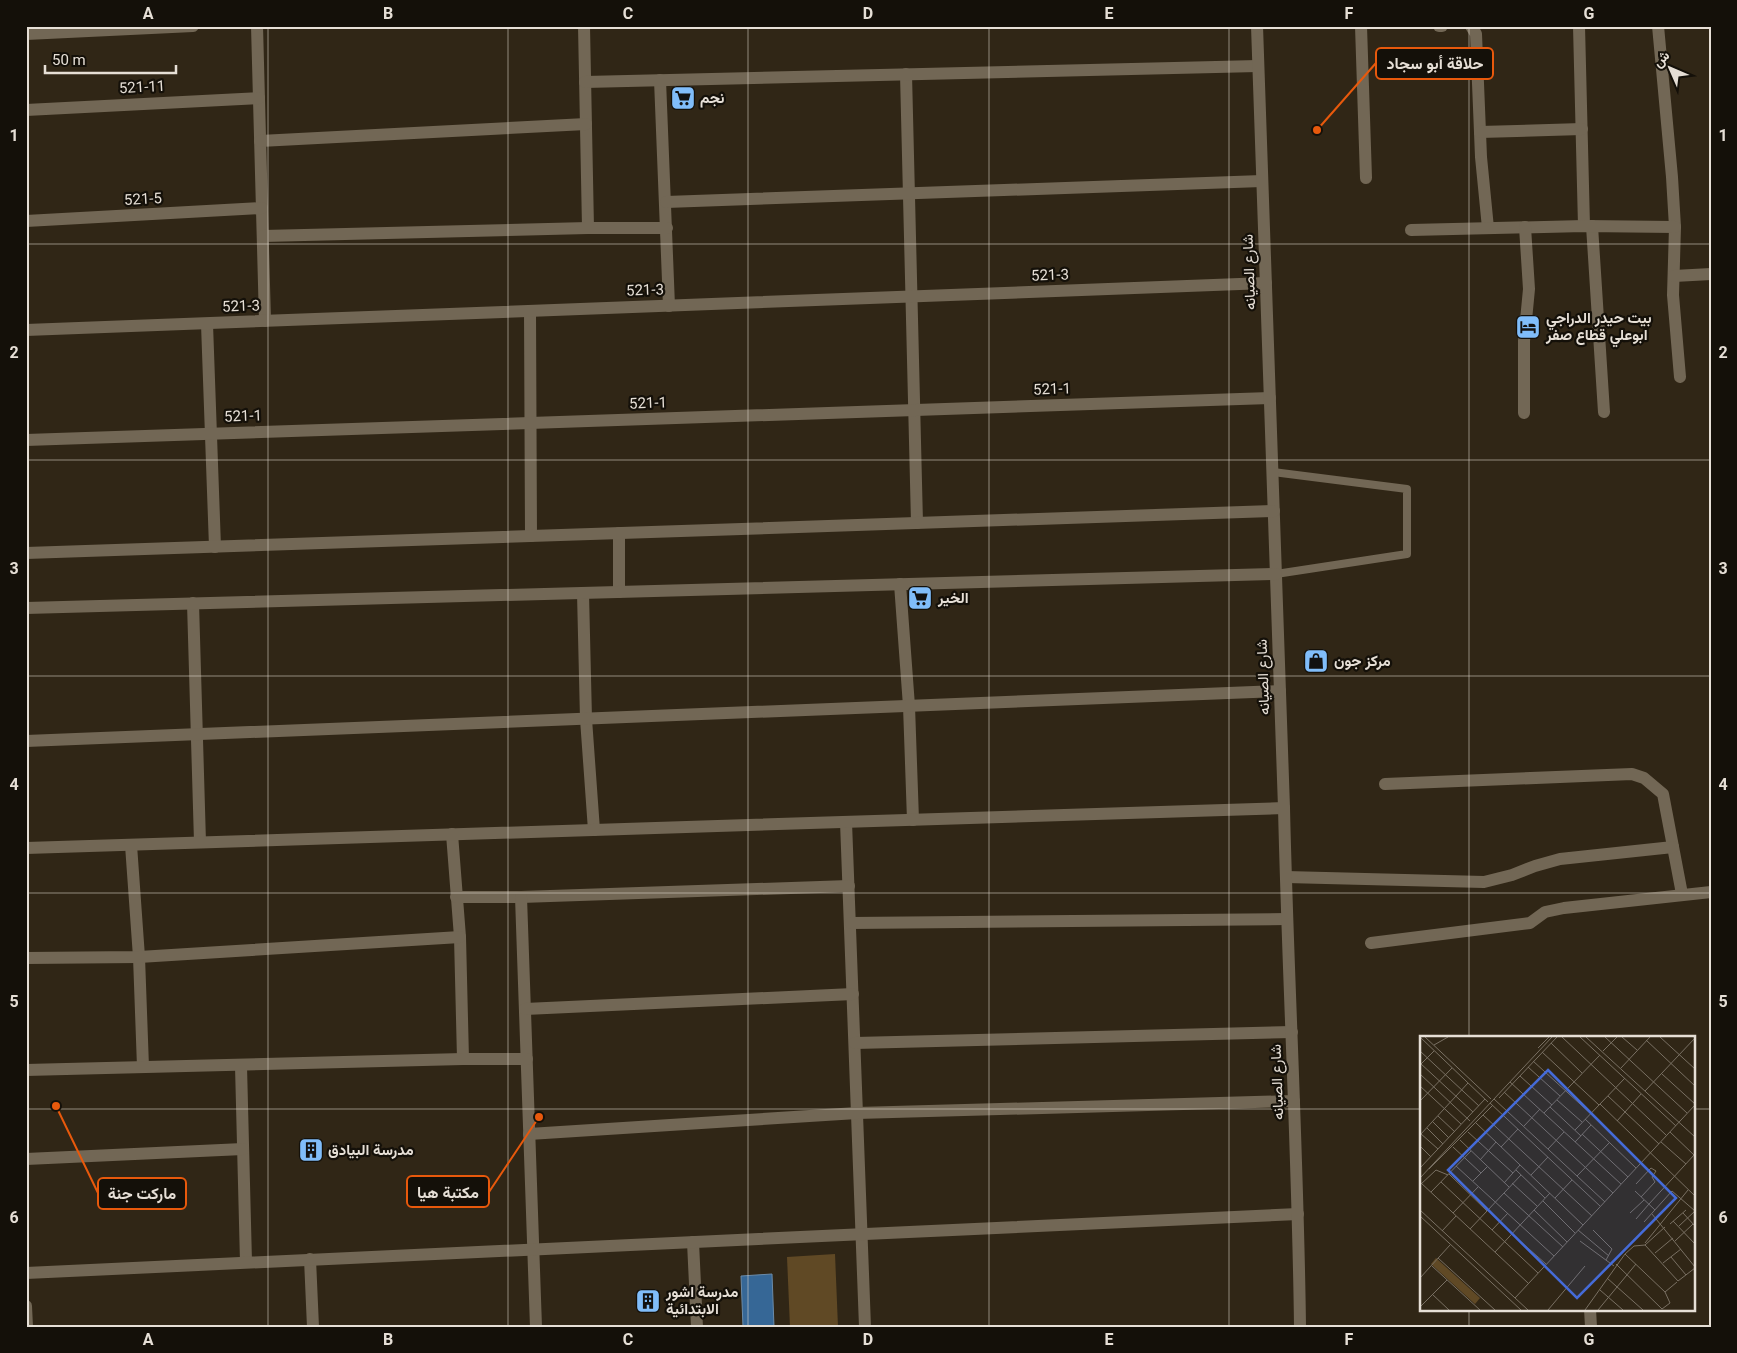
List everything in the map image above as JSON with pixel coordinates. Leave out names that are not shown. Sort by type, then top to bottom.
[{"type":"street","points":[[26,34],[193,26]]},
{"type":"street","points":[[257,26],[265,321]]},
{"type":"street","points":[[584,26],[588,228]]},
{"type":"street","name":"شارع الصيانه","points":[[1257,26],[1292,1032],[1300,1327]]},
{"type":"street","points":[[1361,26],[1366,178]]},
{"type":"street","points":[[1471,26],[1476,34],[1483,194],[1488,228]]},
{"type":"street","points":[[1579,26],[1582,129],[1588,226],[1604,412]]},
{"type":"street","points":[[1658,26],[1672,177],[1675,227],[1673,295],[1680,377]]},
{"type":"street","points":[[585,82],[1258,66]]},
{"type":"street","points":[[906,74],[917,523]]},
{"type":"street","points":[[660,80],[669,306]]},
{"type":"street","name":"521-11","points":[[26,110],[259,98]]},
{"type":"street","points":[[260,141],[586,124]]},
{"type":"street","points":[[1480,132],[1582,129]]},
{"type":"street","points":[[666,202],[1262,180]]},
{"type":"street","name":"521-5","points":[[26,221],[262,208]]},
{"type":"street","points":[[1411,230],[1588,226],[1675,227]]},
{"type":"street","points":[[263,236],[588,228],[667,228]]},
{"type":"street","points":[[1524,413],[1524,341],[1529,289],[1525,228]]},
{"type":"street","points":[[1674,276],[1711,274]]},
{"type":"street","name":"521-3","points":[[26,330],[1266,283]]},
{"type":"street","points":[[530,311],[531,536]]},
{"type":"street","points":[[207,324],[215,547]]},
{"type":"street","name":"521-1","points":[[26,440],[1270,398]]},
{"type":"street","points":[[26,553],[1274,511]]},
{"type":"street","points":[[619,533],[619,592]]},
{"type":"street","points":[[26,608],[1276,574]]},
{"type":"street","points":[[900,584],[909,706],[913,820]]},
{"type":"street","points":[[583,593],[586,718],[594,830]]},
{"type":"street","points":[[193,604],[200,842]]},
{"type":"street","points":[[26,740],[1280,691]]},
{"type":"street","points":[[1385,784],[1632,774],[1644,778],[1663,794],[1682,894]]},
{"type":"street","points":[[26,848],[1284,808]]},
{"type":"street","points":[[846,822],[865,1327]]},
{"type":"street","points":[[452,834],[460,937],[464,1059]]},
{"type":"street","points":[[131,845],[139,957],[143,1067]]},
{"type":"street","points":[[1286,877],[1484,882],[1560,859],[1673,847]]},
{"type":"street","points":[[456,897],[521,897],[849,886]]},
{"type":"street","points":[[1371,943],[1530,922],[1545,912],[1553,910],[1711,892]]},
{"type":"street","points":[[521,897],[536,1327]]},
{"type":"street","points":[[851,923],[1287,919]]},
{"type":"street","points":[[26,958],[139,957],[460,937]]},
{"type":"street","points":[[525,1009],[852,994]]},
{"type":"street","points":[[854,1042],[1292,1032]]},
{"type":"street","points":[[26,1070],[527,1059]]},
{"type":"street","points":[[241,1066],[246,1262]]},
{"type":"street","points":[[529,1134],[857,1113],[1294,1101]]},
{"type":"street","points":[[26,1159],[243,1150]]},
{"type":"street","points":[[26,1273],[1298,1214]]},
{"type":"street","points":[[693,1242],[697,1327]]},
{"type":"street","points":[[310,1260],[313,1327]]},
{"type":"street","points":[[26,1306],[27,1327]]},
{"type":"street","points":[[1590,1310],[1591,1327]]},
{"type":"lane","points":[[1273,472],[1407,489],[1407,554],[1276,574]]},
{"type":"shaded area","points":[[835,1254],[838,1327],[790,1327],[787,1257]]},
{"type":"water","points":[[772,1274],[774,1327],[743,1327],[741,1276]]},
{"type":"place","name":"نجم","points":[[683,98]]},
{"type":"place","name":"حلاقة أبو سجاد","points":[[1317,130]]},
{"type":"place","name":"بيت حيدر الدراجي ابوعلي قطاع صفر","points":[[1528,327]]},
{"type":"place","name":"الخير","points":[[920,598]]},
{"type":"place","name":"مركز جون","points":[[1316,661]]},
{"type":"place","name":"ماركت جنة","points":[[56,1106]]},
{"type":"place","name":"مكتبة هيا","points":[[539,1117]]},
{"type":"place","name":"مدرسة البيادق","points":[[311,1150]]},
{"type":"place","name":"مدرسة اشور الابتدائية","points":[[648,1301]]}]
